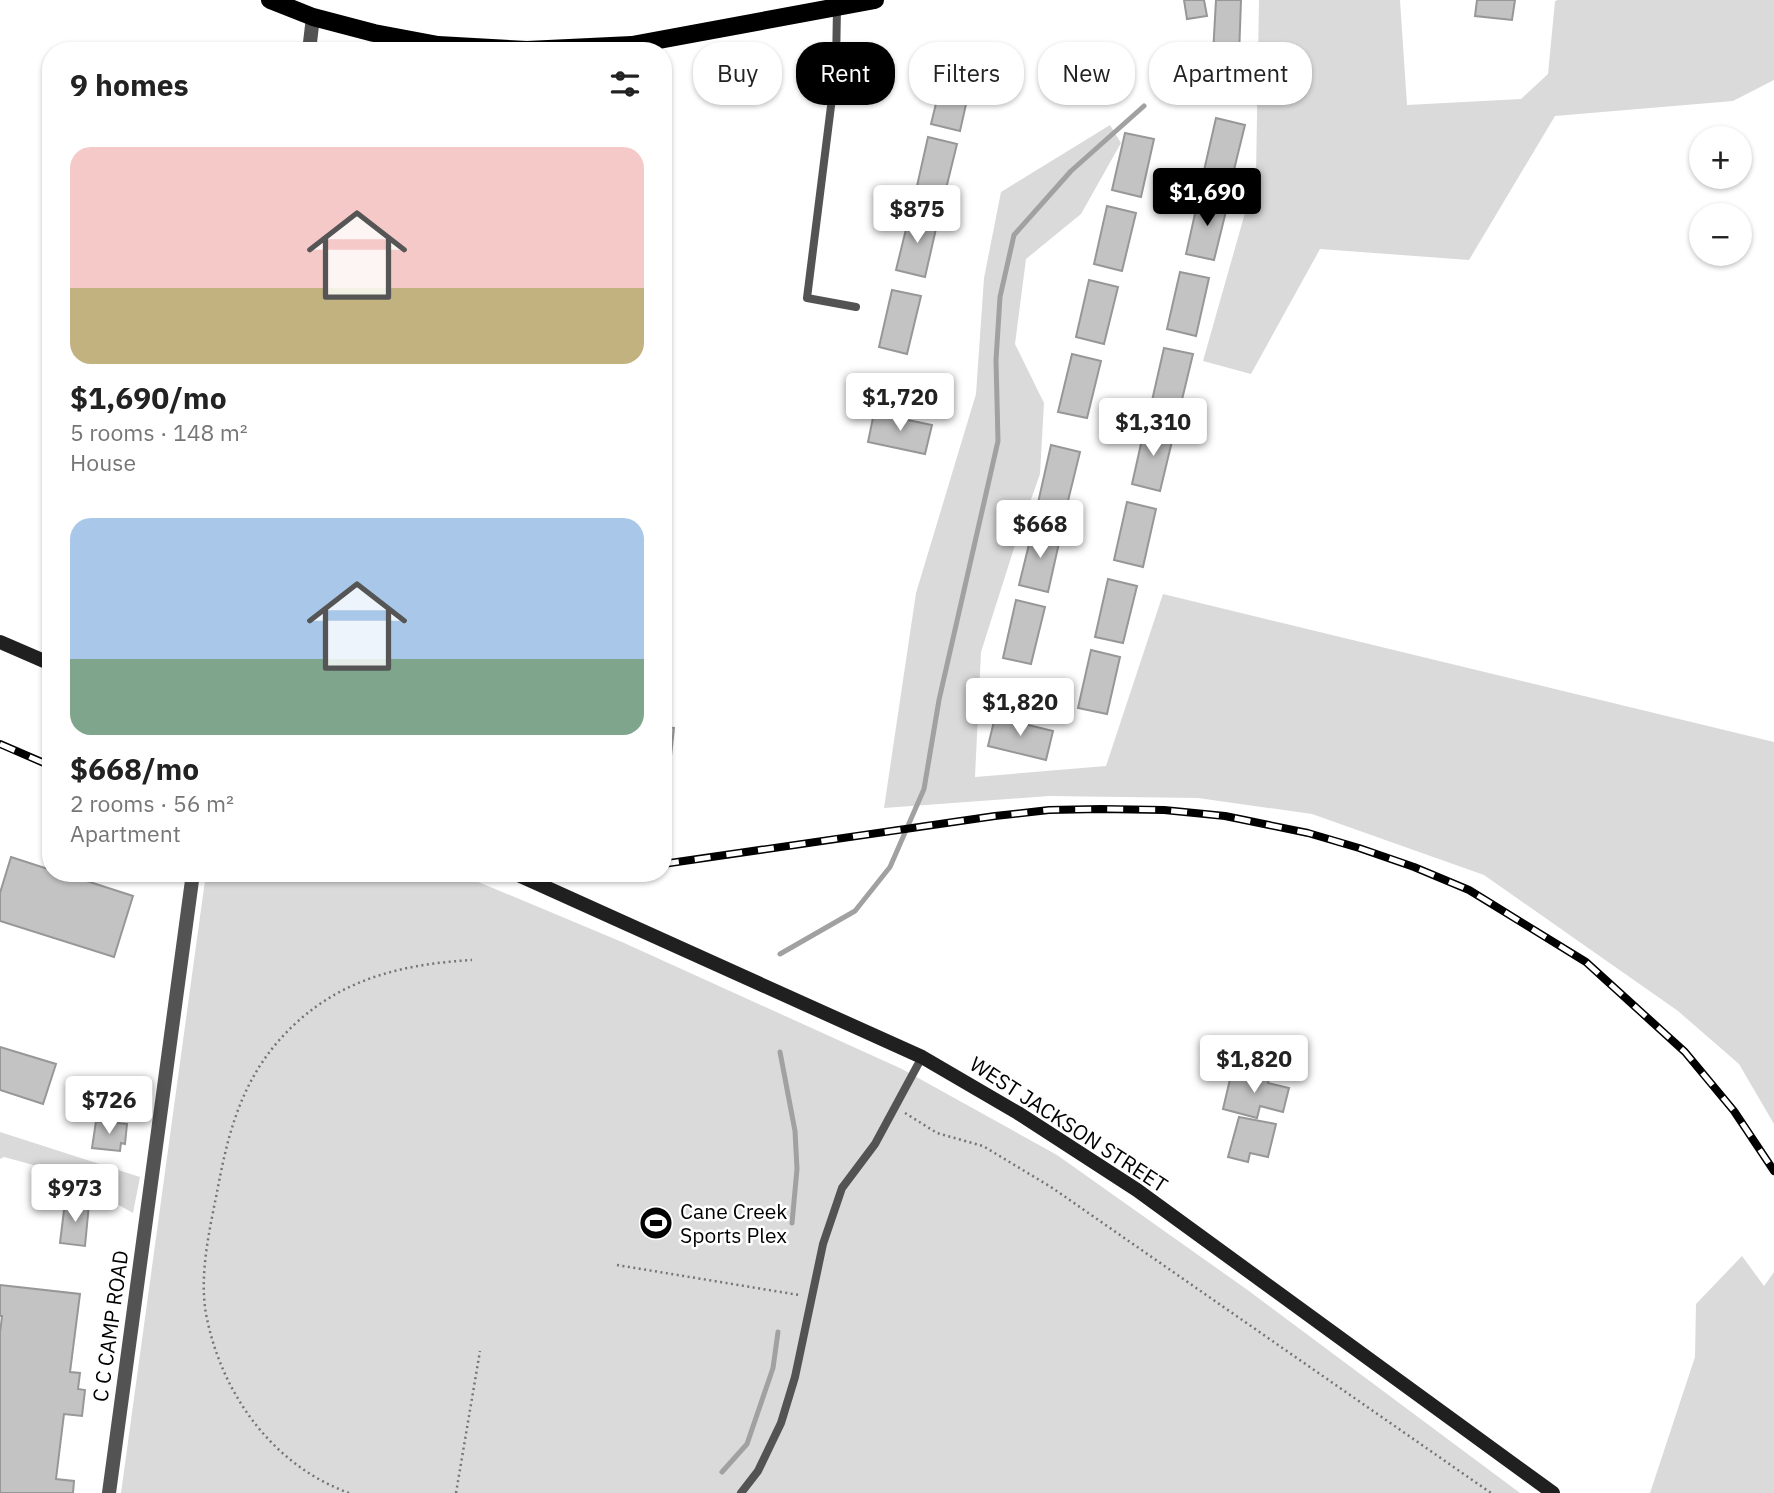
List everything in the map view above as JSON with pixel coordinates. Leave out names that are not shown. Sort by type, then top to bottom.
[{"type":"main road","points":[[271,0],[313,17],[422,42]]},
{"type":"main road","points":[[648,42],[875,0]]},
{"type":"street","points":[[310,42],[313,17]]},
{"type":"street","points":[[0,642],[42,660]]},
{"type":"street","name":"C C CAMP ROAD","points":[[109,1493],[192,882]]},
{"type":"street","name":"WEST JACKSON STREET","points":[[534,882],[922,1057],[1018,1113],[1137,1190],[1553,1493]]},
{"type":"lane","points":[[837,7],[836,66],[807,298],[856,307]]},
{"type":"lane","points":[[741,1493],[758,1471],[781,1423],[794,1377],[823,1244],[842,1188],[875,1144],[922,1057]]},
{"type":"path","points":[[348,1493],[308,1473],[265,1437],[235,1397],[223,1371],[206,1313],[204,1287],[209,1233],[221,1170],[233,1122],[252,1075],[278,1041],[305,1014],[360,980],[411,965],[472,960]]},
{"type":"path","points":[[903,1111],[937,1133],[983,1146],[1052,1187],[1491,1493]]},
{"type":"path","points":[[617,1265],[806,1296]]},
{"type":"path","points":[[456,1493],[480,1351]]},
{"type":"shaded area","points":[[1259,0],[1400,0],[1407,105],[1521,99],[1548,74],[1555,1],[1774,0],[1774,80],[1733,101],[1555,116],[1469,260],[1320,249],[1251,374],[1203,361],[1256,174],[1257,105],[1312,105],[1312,42],[1258,42]]},
{"type":"shaded area","points":[[1110,125],[1121,143],[1081,214],[1026,259],[1015,344],[1044,403],[1040,474],[981,652],[975,777],[1106,766],[1163,594],[1774,742],[1774,1124],[1739,1064],[1678,1011],[1484,875],[1312,814],[1198,798],[1049,796],[884,808],[916,593],[976,394],[984,278],[1001,192]]},
{"type":"shaded area","name":"Cane Creek Sports Plex","points":[[205,882],[479,882],[622,942],[902,1069],[1057,1155],[1249,1291],[1520,1493],[121,1493]]},
{"type":"shaded area","points":[[0,1132],[140,1177],[133,1213],[59,1172],[4,1157],[0,1159]]},
{"type":"shaded area","points":[[1742,1256],[1764,1286],[1774,1272],[1774,1493],[1650,1493],[1695,1357],[1696,1304]]},
{"type":"building","points":[[1184,0],[1204,0],[1207,16],[1187,19]]},
{"type":"building","points":[[1216,0],[1241,0],[1240,42],[1214,42]]},
{"type":"building","points":[[1477,0],[1515,0],[1512,20],[1475,16]]},
{"type":"building","points":[[936,105],[966,105],[960,131],[931,124]]},
{"type":"building","points":[[1216,118],[1245,125],[1231,182],[1203,175]]},
{"type":"building","points":[[1125,133],[1154,139],[1141,197],[1112,190]]},
{"type":"building","points":[[928,137],[957,144],[943,201],[915,195]]},
{"type":"building","points":[[1199,196],[1228,203],[1214,260],[1186,254]]},
{"type":"building","points":[[1107,206],[1136,213],[1122,271],[1094,264]]},
{"type":"building","points":[[910,213],[938,220],[925,277],[896,270]]},
{"type":"building","points":[[1180,272],[1209,278],[1196,336],[1167,329]]},
{"type":"building","points":[[1089,280],[1118,287],[1104,344],[1076,337]]},
{"type":"building","points":[[892,290],[921,296],[907,354],[879,347]]},
{"type":"building","points":[[1164,348],[1193,354],[1179,412],[1151,405]]},
{"type":"building","points":[[1072,354],[1101,361],[1087,418],[1058,412]]},
{"type":"building","points":[[874,413],[932,425],[925,454],[868,442]]},
{"type":"building","points":[[1145,426],[1174,433],[1160,491],[1132,484]]},
{"type":"building","points":[[1051,445],[1080,452],[1066,509],[1038,503]]},
{"type":"building","points":[[1127,502],[1156,509],[1143,567],[1114,560]]},
{"type":"building","points":[[1033,528],[1061,534],[1048,592],[1019,585]]},
{"type":"building","points":[[1108,579],[1137,586],[1123,643],[1095,637]]},
{"type":"building","points":[[1016,600],[1045,607],[1031,664],[1003,658]]},
{"type":"building","points":[[1091,650],[1120,657],[1107,714],[1078,708]]},
{"type":"building","points":[[995,717],[1053,731],[1046,760],[988,746]]},
{"type":"building","points":[[11,857],[42,867],[42,882],[90,882],[133,896],[114,957],[0,921],[0,893]]},
{"type":"building","points":[[0,1047],[56,1064],[43,1104],[0,1090]]},
{"type":"building","points":[[1252,1069],[1270,1073],[1268,1083],[1289,1088],[1283,1112],[1260,1106],[1257,1118],[1223,1109],[1231,1075],[1249,1080]]},
{"type":"building","points":[[1239,1117],[1276,1124],[1268,1157],[1250,1153],[1248,1162],[1228,1157]]},
{"type":"building","points":[[96,1121],[127,1124],[125,1144],[121,1143],[120,1151],[92,1148]]},
{"type":"building","points":[[65,1202],[89,1204],[85,1246],[60,1243]]},
{"type":"building","points":[[0,1285],[80,1294],[70,1372],[80,1373],[78,1389],[85,1390],[82,1416],[64,1414],[56,1479],[74,1481],[73,1493],[0,1493]]},
{"type":"waterway","points":[[780,954],[855,911],[890,867],[924,789],[939,700],[998,441],[996,360],[1000,297],[1014,235],[1071,171],[1144,106]]},
{"type":"waterway","points":[[780,1052],[795,1131],[797,1169],[792,1223]]},
{"type":"waterway","points":[[722,1472],[747,1444],[773,1368],[778,1332]]},
{"type":"railway","points":[[0,744],[42,762]]},
{"type":"railway","points":[[672,863],[1049,810],[1164,810],[1225,816],[1308,833],[1414,867],[1469,890],[1586,962],[1685,1052],[1734,1111],[1774,1171]]},
{"type":"place","name":"Cane Creek Sports Plex","points":[[656,1223]]}]
